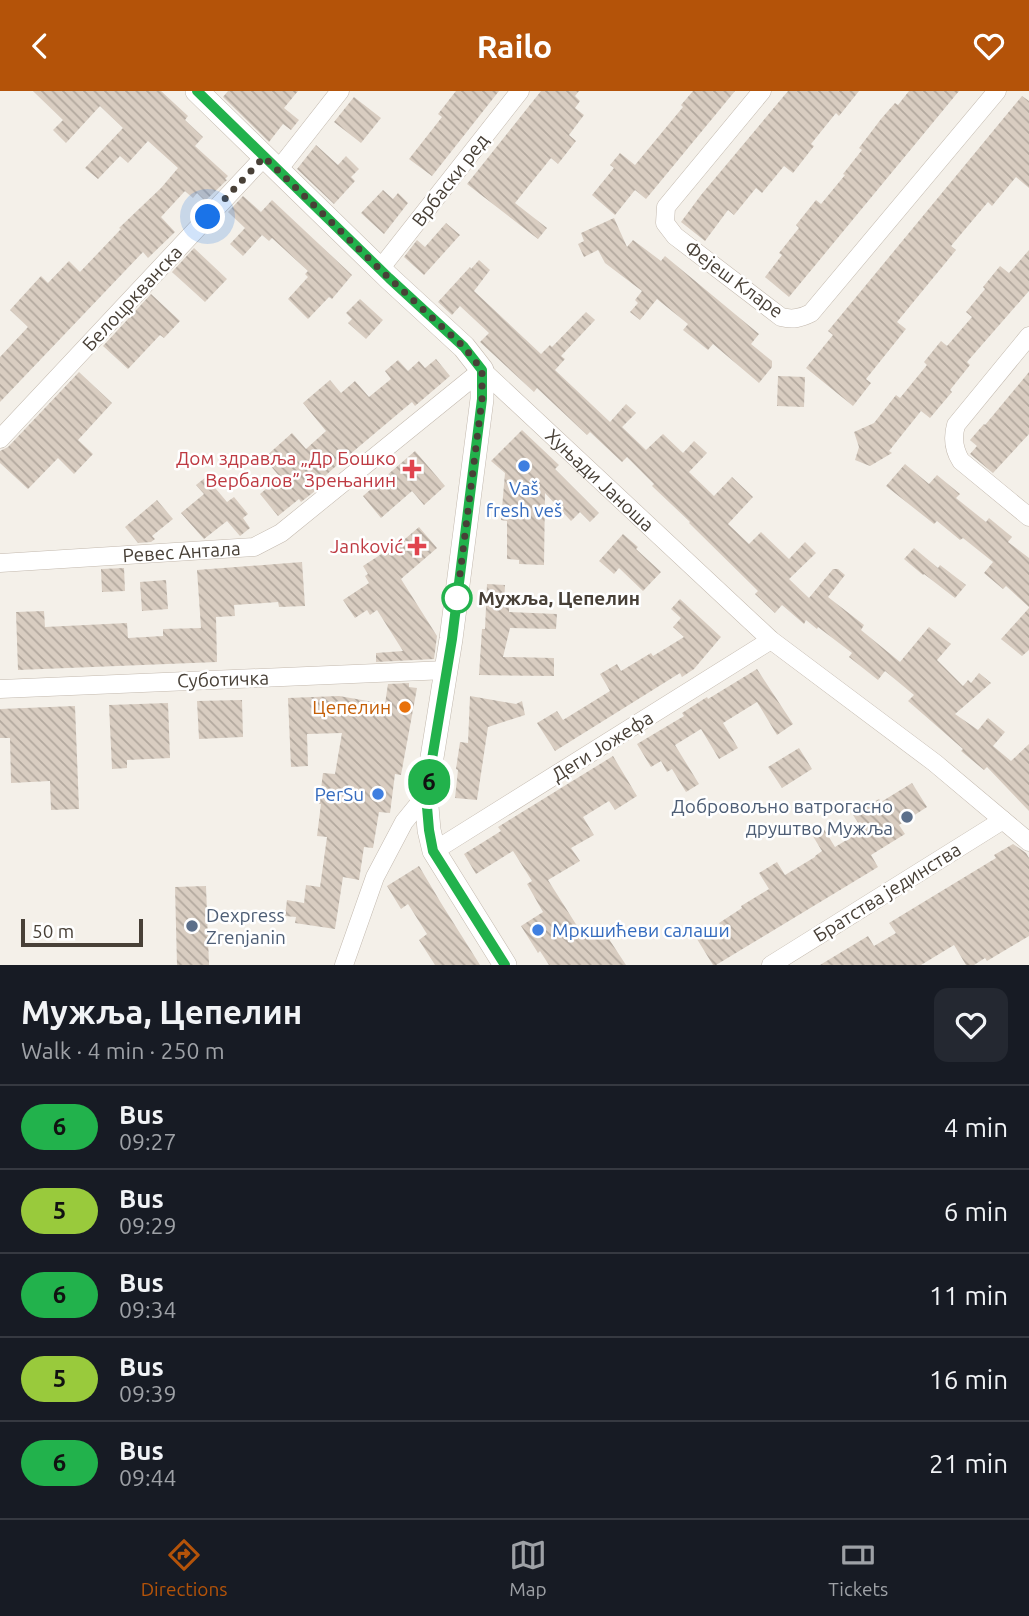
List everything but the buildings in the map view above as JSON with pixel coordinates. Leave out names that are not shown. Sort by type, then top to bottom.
[{"type":"street","name":"Белоцркванска","points":[[0,439],[340,91]]},
{"type":"street","name":"Врбаски ред","points":[[380,269],[520,91]]},
{"type":"street","name":"Фејеш Кларе","points":[[762,91],[666,207],[666,223],[675,236],[781,317],[793,319],[811,313],[997,91]]},
{"type":"street","name":"Хуњади Јаноша","points":[[204,93],[271,163],[464,347],[482,370],[771,640],[934,763],[1029,842]]},
{"type":"street","points":[[1029,335],[956,425],[953,441],[961,461],[1029,517]]},
{"type":"street","name":"Ревес Антала","points":[[0,563],[254,547],[281,533],[482,370]]},
{"type":"street","points":[[482,370],[482,399],[447,670],[426,795],[433,851],[505,965]]},
{"type":"street","name":"Деги Јожефа","points":[[433,851],[771,640]]},
{"type":"street","name":"Суботичка","points":[[0,689],[447,670]]},
{"type":"street","points":[[344,965],[375,877],[404,823],[426,795]]},
{"type":"street","name":"Братства јединства","points":[[771,965],[1003,820]]},
{"type":"bus line","name":"6","points":[[197,91],[389,278],[464,347],[482,370],[482,399],[452,639],[426,795],[433,851],[505,965]]},
{"type":"place","name":"Vaš fresh veš","points":[[524,466]]},
{"type":"place","name":"Дом здравља „Др Бошко Вербалов” Зрењанин","points":[[412,469]]},
{"type":"place","name":"Janković","points":[[417,546]]},
{"type":"place","name":"Мужља, Цепелин","points":[[457,598]]},
{"type":"place","name":"Цепелин","points":[[405,707]]},
{"type":"place","name":"PerSu","points":[[378,794]]},
{"type":"place","name":"Добровољно ватрогасно друштво Мужља","points":[[907,817]]},
{"type":"place","name":"Dexpress Zrenjanin","points":[[192,926]]},
{"type":"place","name":"Мркшићеви салаши","points":[[538,930]]},
{"type":"route","points":[[208,217],[264,157],[464,347],[482,370],[482,399],[457,598]]}]
